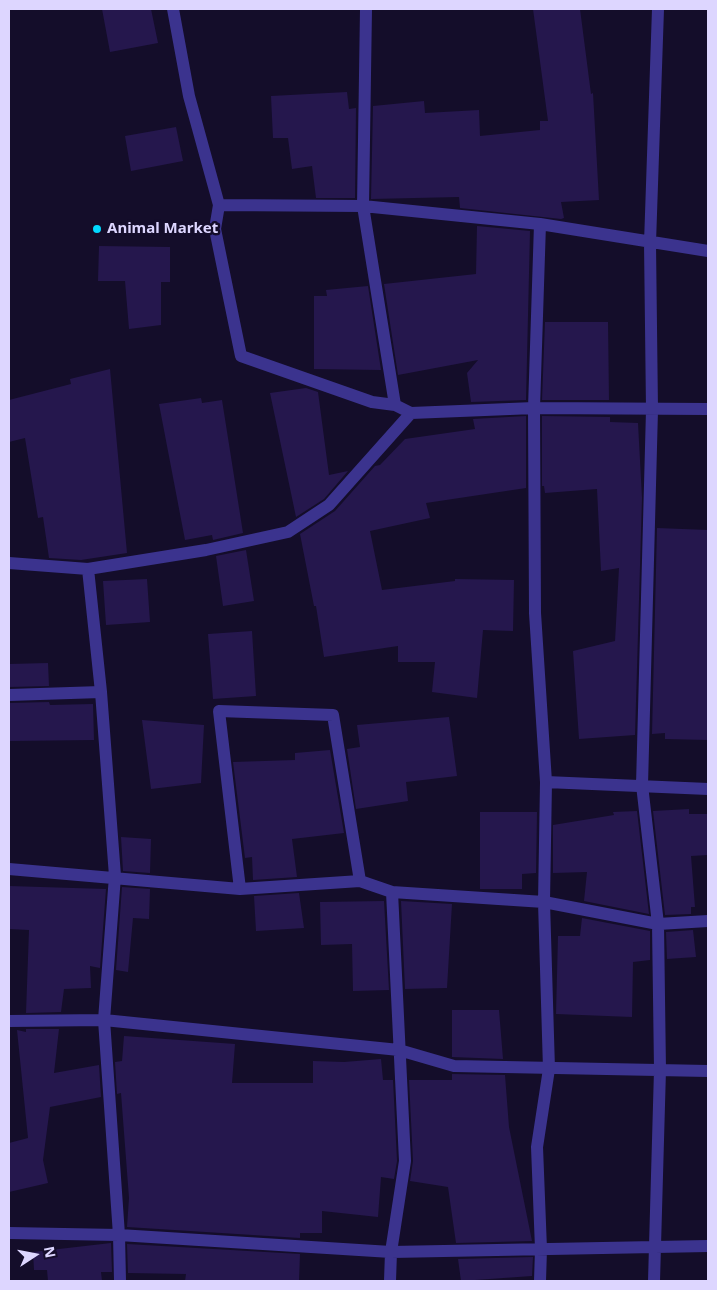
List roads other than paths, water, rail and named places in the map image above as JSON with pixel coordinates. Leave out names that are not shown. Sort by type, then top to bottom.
[{"type":"street","points":[[173,9],[189,96],[219,205],[215,229],[241,356],[372,402],[395,405],[411,413],[534,408],[708,409]]},
{"type":"street","points":[[366,9],[363,206],[395,405]]},
{"type":"street","points":[[654,1281],[660,1070],[658,924],[642,785],[652,410],[650,243],[658,9]]},
{"type":"street","points":[[219,205],[363,206],[540,224],[708,251]]},
{"type":"street","points":[[540,224],[534,408],[535,612],[546,782],[544,902],[549,1069],[537,1147],[542,1249],[540,1281]]},
{"type":"street","points":[[9,563],[88,569],[206,550],[288,532],[329,505],[411,413]]},
{"type":"street","points":[[88,569],[101,692],[115,876],[104,1020],[119,1235],[120,1281]]},
{"type":"street","points":[[9,695],[101,692]]},
{"type":"street","points":[[240,889],[219,711],[334,715],[360,881]]},
{"type":"street","points":[[546,782],[708,789]]},
{"type":"street","points":[[9,869],[115,876],[240,889],[360,881],[392,892],[544,902],[658,924],[708,921]]},
{"type":"street","points":[[390,1281],[391,1252],[405,1162],[392,892]]},
{"type":"street","points":[[9,1021],[104,1020],[399,1050],[454,1066],[708,1071]]},
{"type":"street","points":[[9,1233],[119,1235],[391,1252],[708,1246]]},
{"type":"place","name":"Animal Market","points":[[97,229]]}]
